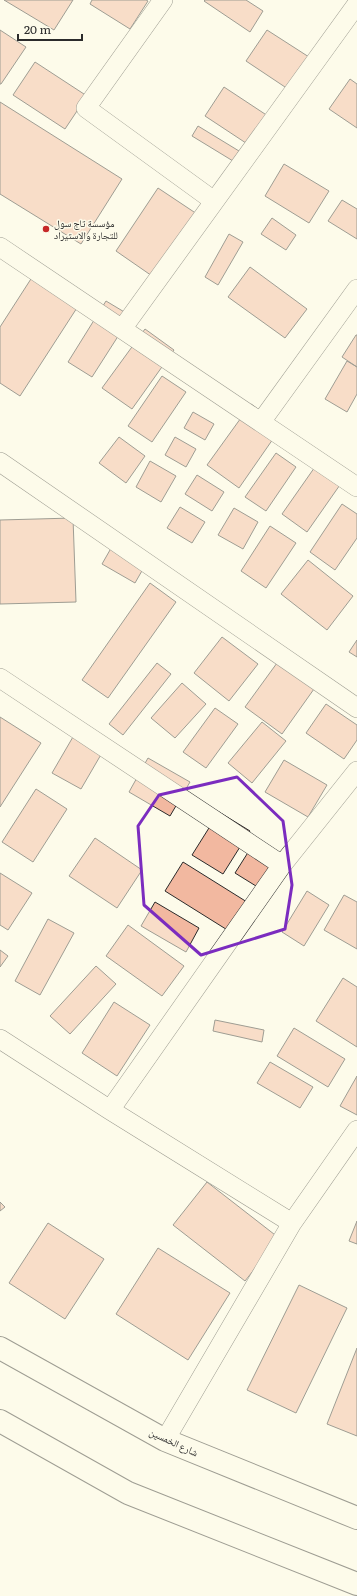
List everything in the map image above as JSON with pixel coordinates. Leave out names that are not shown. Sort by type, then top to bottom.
[{"type":"main road","name":"شارع الخمسين","points":[[0,1348],[165,1440],[357,1518]]},
{"type":"main road","points":[[0,1421],[128,1493],[357,1584]]},
{"type":"street","points":[[163,0],[86,108],[214,201]]},
{"type":"street","points":[[122,330],[357,4]]},
{"type":"street","points":[[1,250],[357,487]]},
{"type":"street","points":[[261,422],[357,289]]},
{"type":"street","points":[[0,462],[357,708]]},
{"type":"street","points":[[0,678],[282,865]]},
{"type":"street","points":[[110,1110],[282,865],[357,771]]},
{"type":"street","points":[[0,1039],[110,1110],[292,1223]]},
{"type":"street","points":[[165,1440],[292,1223],[357,1130]]},
{"type":"highlighted area","points":[[237,777],[283,821],[292,885],[285,929],[201,955],[144,905],[138,826],[159,795]]},
{"type":"building","points":[[4,0],[73,0],[54,30]]},
{"type":"building","points":[[92,0],[148,1],[130,29],[90,4]]},
{"type":"building","points":[[246,0],[263,11],[250,32],[204,1]]},
{"type":"building","points":[[0,30],[26,47],[1,84],[0,84]]},
{"type":"building","points":[[267,30],[309,57],[288,89],[246,61]]},
{"type":"building","points":[[35,62],[87,96],[65,129],[13,95]]},
{"type":"building","points":[[350,79],[357,84],[357,128],[329,109]]},
{"type":"building","points":[[224,87],[274,120],[255,149],[205,116]]},
{"type":"building","points":[[0,102],[122,179],[81,244],[0,194]]},
{"type":"building","points":[[198,126],[239,151],[233,161],[192,136]]},
{"type":"building","points":[[284,164],[329,191],[309,223],[265,196]]},
{"type":"building","points":[[158,188],[197,214],[155,278],[116,251]]},
{"type":"building","points":[[342,200],[357,209],[357,239],[328,221]]},
{"type":"building","points":[[272,218],[296,235],[286,250],[261,234]]},
{"type":"building","points":[[229,234],[243,242],[218,285],[205,277]]},
{"type":"building","points":[[250,267],[307,309],[285,338],[228,297]]},
{"type":"building","points":[[38,268],[84,297],[20,396],[0,383],[0,327]]},
{"type":"building","points":[[106,301],[131,316],[92,377],[68,362]]},
{"type":"building","points":[[145,329],[174,350],[132,409],[102,388]]},
{"type":"building","points":[[357,335],[357,367],[342,357]]},
{"type":"building","points":[[347,361],[357,367],[357,394],[347,412],[325,399]]},
{"type":"building","points":[[162,376],[186,392],[152,442],[128,426]]},
{"type":"building","points":[[251,404],[282,426],[239,488],[207,465]]},
{"type":"building","points":[[193,412],[214,424],[205,440],[184,428]]},
{"type":"building","points":[[119,437],[145,456],[126,483],[99,463]]},
{"type":"building","points":[[175,437],[196,449],[186,467],[165,455]]},
{"type":"building","points":[[276,453],[296,467],[266,511],[245,497]]},
{"type":"building","points":[[150,461],[176,476],[161,502],[136,487]]},
{"type":"building","points":[[317,464],[342,482],[307,532],[282,514]]},
{"type":"building","points":[[197,475],[224,492],[212,511],[185,494]]},
{"type":"building","points":[[342,504],[357,514],[357,538],[335,570],[310,552]]},
{"type":"building","points":[[180,507],[205,522],[192,543],[167,528]]},
{"type":"building","points":[[234,508],[258,522],[243,549],[218,535]]},
{"type":"building","points":[[73,518],[76,602],[0,604],[0,520]]},
{"type":"building","points":[[270,526],[296,543],[266,588],[241,571]]},
{"type":"building","points":[[118,536],[151,555],[135,583],[102,564]]},
{"type":"building","points":[[308,560],[353,596],[327,630],[281,594]]},
{"type":"building","points":[[150,583],[176,602],[108,698],[82,680]]},
{"type":"building","points":[[222,637],[258,664],[229,701],[194,673]]},
{"type":"building","points":[[357,640],[357,657],[349,652]]},
{"type":"building","points":[[157,663],[171,674],[123,735],[109,724]]},
{"type":"building","points":[[277,663],[314,689],[282,734],[245,707]]},
{"type":"building","points":[[182,683],[206,704],[175,738],[151,718]]},
{"type":"building","points":[[326,704],[357,725],[357,740],[344,759],[306,733]]},
{"type":"building","points":[[215,708],[238,724],[206,768],[183,752]]},
{"type":"building","points":[[0,717],[41,743],[0,807]]},
{"type":"building","points":[[262,722],[286,741],[252,783],[228,763]]},
{"type":"building","points":[[77,730],[106,746],[81,789],[52,773]]},
{"type":"building","points":[[148,758],[190,782],[170,816],[129,792]]},
{"type":"building","points":[[284,760],[327,785],[308,817],[265,792]]},
{"type":"building","points":[[36,789],[67,809],[33,862],[2,842]]},
{"type":"building","points":[[219,812],[250,831],[223,874],[192,855]]},
{"type":"building","points":[[95,838],[142,870],[117,908],[69,876]]},
{"type":"building","points":[[254,843],[282,860],[264,891],[235,873]]},
{"type":"building","points":[[183,862],[247,902],[229,931],[165,891]]},
{"type":"building","points":[[0,873],[32,893],[8,930],[0,925]]},
{"type":"building","points":[[307,891],[329,905],[304,946],[282,932]]},
{"type":"building","points":[[344,895],[357,902],[357,949],[324,930]]},
{"type":"building","points":[[155,902],[199,928],[186,952],[141,926]]},
{"type":"building","points":[[48,919],[74,933],[40,995],[15,981]]},
{"type":"building","points":[[128,925],[184,966],[162,996],[106,956]]},
{"type":"building","points":[[0,950],[8,956],[0,967]]},
{"type":"building","points":[[96,966],[116,984],[70,1034],[50,1016]]},
{"type":"building","points":[[343,978],[357,987],[357,1047],[316,1021]]},
{"type":"building","points":[[114,1002],[150,1025],[117,1076],[82,1053]]},
{"type":"building","points":[[215,1020],[264,1030],[262,1042],[213,1031]]},
{"type":"building","points":[[294,1028],[345,1059],[328,1087],[277,1056]]},
{"type":"building","points":[[270,1062],[313,1087],[300,1108],[257,1083]]},
{"type":"building","points":[[357,1076],[357,1115],[340,1106]]},
{"type":"building","points":[[207,1182],[279,1238],[245,1281],[173,1225]]},
{"type":"building","points":[[0,1202],[5,1207],[0,1211]]},
{"type":"building","points":[[357,1221],[357,1244],[349,1241]]},
{"type":"building","points":[[48,1223],[104,1259],[65,1319],[9,1283]]},
{"type":"building","points":[[158,1248],[230,1293],[188,1360],[116,1314]]},
{"type":"building","points":[[299,1285],[347,1308],[296,1413],[247,1390]]},
{"type":"building","points":[[357,1348],[357,1436],[327,1424]]},
{"type":"place","name":"مؤسسة تاج سول للتجارة والاستيراد","points":[[46,229]]}]
